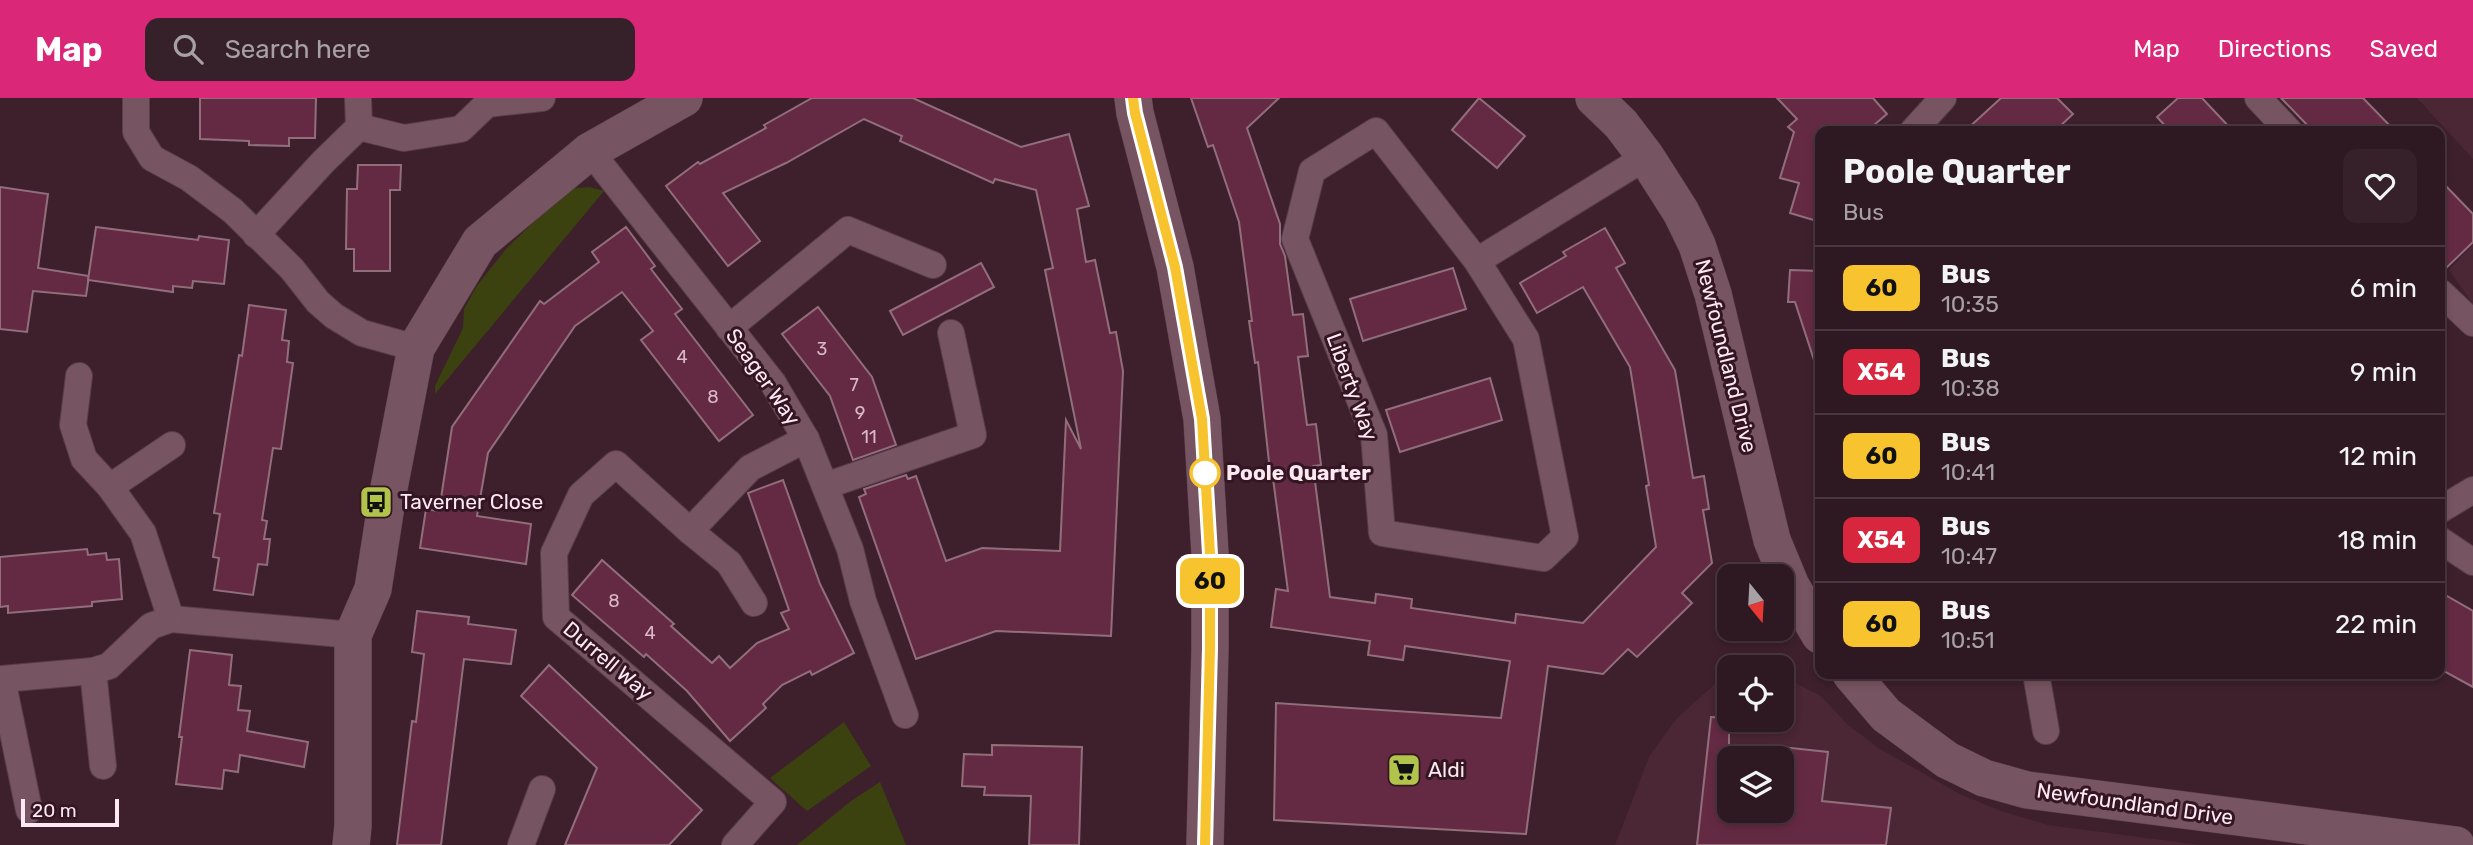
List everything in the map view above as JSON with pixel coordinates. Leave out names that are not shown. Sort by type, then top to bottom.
[{"type":"street","points":[[136,98],[136,132],[152,158],[189,178],[233,211],[292,269],[318,302],[334,316],[362,333],[416,348]]},
{"type":"street","points":[[256,235],[359,127],[358,98]]},
{"type":"street","points":[[359,127],[404,138],[461,129],[487,104],[542,98]]},
{"type":"street","points":[[351,845],[354,826],[352,635],[373,589],[416,348],[480,242],[590,152],[684,98]]},
{"type":"street","name":"Newfoundland Drive","points":[[1594,98],[1646,156],[1681,212],[1697,245],[1713,294],[1772,540],[1791,586],[1815,627]]},
{"type":"street","points":[[1918,126],[1943,98]]},
{"type":"street","points":[[2258,98],[2284,126]]},
{"type":"street","points":[[1129,103],[1175,267],[1202,419],[1210,567],[1205,845]]},
{"type":"street","name":"Liberty Way","points":[[1377,131],[1477,261],[1526,339],[1565,537],[1543,558],[1382,533],[1374,435],[1294,239],[1311,171],[1377,131]]},
{"type":"street","name":"Seager Way","points":[[590,152],[773,383],[806,439],[850,549],[863,601],[905,715]]},
{"type":"street","points":[[1477,261],[1646,156]]},
{"type":"street","points":[[729,328],[848,230],[933,265]]},
{"type":"street","points":[[2445,297],[2473,323]]},
{"type":"street","points":[[825,486],[973,435],[951,333]]},
{"type":"street","points":[[79,376],[73,425],[84,459],[110,487],[144,533],[171,619]]},
{"type":"street","points":[[690,531],[750,468],[806,439]]},
{"type":"street","points":[[110,487],[172,445]]},
{"type":"street","name":"Durrell Way","points":[[735,845],[773,802],[556,617],[554,553],[581,495],[616,464],[729,563],[754,603]]},
{"type":"street","points":[[2445,507],[2473,490]]},
{"type":"street","points":[[2445,543],[2473,562]]},
{"type":"street","points":[[29,810],[2,679],[93,671],[109,666],[151,626],[171,619],[352,635]]},
{"type":"street","points":[[93,671],[103,766]]},
{"type":"street","name":"Newfoundland Drive","points":[[1855,679],[1886,715],[1947,760],[1984,778],[2027,790],[2456,845]]},
{"type":"street","points":[[2037,679],[2046,731]]},
{"type":"street","points":[[522,845],[542,789]]},
{"type":"shaded area","points":[[2417,98],[2473,98],[2473,159],[2445,126]]},
{"type":"shaded area","points":[[2473,244],[2473,304],[2449,270]]},
{"type":"shaded area","points":[[1794,682],[1821,696],[1848,725],[1880,749],[1960,794],[2001,811],[2048,825],[2200,845],[1615,845],[1650,755],[1677,718],[1716,683],[1717,732],[1794,732]]},
{"type":"green space","points":[[590,187],[604,191],[435,394],[435,386],[463,328],[464,309],[476,287],[506,249],[558,198],[575,188]]},
{"type":"green space","points":[[844,722],[871,766],[807,811],[770,778]]},
{"type":"green space","points":[[880,782],[906,845],[797,845],[851,801]]},
{"type":"building","points":[[200,98],[316,98],[315,138],[289,138],[289,146],[249,145],[249,141],[200,139]]},
{"type":"building","points":[[812,98],[913,98],[1021,147],[1069,134],[1089,206],[1077,209],[1086,262],[1095,260],[1110,333],[1116,332],[1123,371],[1111,636],[996,631],[916,659],[859,497],[866,494],[864,489],[906,475],[908,479],[916,476],[946,561],[982,548],[1060,551],[1066,420],[1081,449],[1045,270],[1053,268],[1036,190],[995,179],[993,183],[900,141],[902,136],[864,119],[786,163],[723,193],[760,241],[728,266],[666,186],[698,162],[700,164],[766,128],[764,125]]},
{"type":"building","points":[[1191,98],[1279,98],[1247,128],[1280,224],[1280,244],[1285,256],[1293,315],[1303,314],[1308,356],[1298,357],[1307,425],[1316,424],[1321,465],[1313,466],[1330,597],[1375,603],[1376,594],[1412,599],[1411,608],[1515,623],[1516,614],[1583,623],[1656,547],[1630,367],[1583,287],[1537,313],[1520,283],[1566,256],[1563,252],[1605,228],[1625,263],[1616,268],[1675,370],[1693,478],[1704,476],[1709,509],[1703,510],[1712,563],[1682,593],[1692,603],[1637,657],[1628,649],[1603,674],[1548,666],[1526,834],[1274,820],[1276,703],[1501,718],[1510,661],[1405,646],[1403,660],[1368,655],[1370,641],[1271,627],[1276,589],[1288,591],[1270,471],[1258,362],[1255,363],[1249,321],[1252,321],[1239,222],[1213,145],[1208,147]]},
{"type":"building","points":[[1479,98],[1525,136],[1497,168],[1452,130]]},
{"type":"building","points":[[1777,98],[1873,98],[1887,114],[1873,126],[1815,126],[1815,220],[1790,213],[1799,183],[1780,178],[1794,132],[1788,127],[1797,119]]},
{"type":"building","points":[[2001,98],[2057,98],[2073,114],[2060,126],[1970,126]]},
{"type":"building","points":[[2178,98],[2202,98],[2228,126],[2165,126],[2157,117]]},
{"type":"building","points":[[2281,98],[2363,98],[2390,126],[2308,126]]},
{"type":"building","points":[[358,165],[401,165],[400,190],[390,190],[390,271],[354,271],[354,249],[346,249],[347,189],[357,189]]},
{"type":"building","points":[[2445,185],[2473,214],[2473,242],[2445,269]]},
{"type":"building","points":[[0,187],[48,194],[38,268],[89,276],[86,296],[33,291],[27,332],[0,329]]},
{"type":"building","points":[[96,227],[198,240],[199,236],[229,240],[224,284],[193,281],[192,288],[173,286],[173,292],[88,280]]},
{"type":"building","points":[[626,227],[655,266],[651,269],[682,309],[675,314],[753,415],[719,441],[641,340],[653,331],[622,292],[575,326],[488,453],[477,516],[531,524],[526,564],[420,548],[426,509],[439,511],[452,427],[540,301],[544,304],[599,262],[592,252]]},
{"type":"building","points":[[981,263],[994,287],[903,335],[890,311]]},
{"type":"building","points":[[1453,268],[1466,309],[1363,341],[1350,299]]},
{"type":"building","points":[[1790,270],[1815,271],[1815,363],[1795,302],[1788,302]]},
{"type":"building","points":[[249,305],[286,310],[282,340],[289,341],[287,362],[293,363],[281,449],[273,448],[262,520],[267,521],[264,539],[270,539],[267,565],[258,564],[253,595],[214,590],[219,558],[213,557],[220,514],[214,513]]},
{"type":"building","points":[[818,307],[872,377],[896,445],[853,460],[830,396],[782,334]]},
{"type":"building","points":[[1490,378],[1502,420],[1400,452],[1386,410]]},
{"type":"building","points":[[783,480],[820,584],[854,653],[812,675],[810,671],[782,685],[763,704],[766,708],[730,741],[687,691],[646,654],[644,657],[572,595],[602,560],[674,624],[671,626],[712,663],[719,656],[730,668],[757,643],[789,629],[781,613],[789,610],[748,493]]},
{"type":"building","points":[[87,549],[88,555],[106,553],[107,560],[119,559],[122,599],[92,602],[92,606],[8,613],[8,606],[0,607],[0,557]]},
{"type":"building","points":[[2445,595],[2473,611],[2473,687],[2445,672]]},
{"type":"building","points":[[417,611],[469,617],[468,624],[516,630],[511,664],[464,659],[441,845],[397,845],[412,721],[416,722],[424,654],[412,652]]},
{"type":"building","points":[[190,650],[232,655],[229,685],[241,686],[238,710],[250,711],[247,731],[308,742],[304,767],[240,755],[238,772],[224,770],[222,789],[176,784]]},
{"type":"building","points":[[549,665],[702,810],[669,845],[565,845],[597,768],[521,696]]},
{"type":"building","points":[[1711,717],[1717,717],[1717,732],[1729,732],[1729,746],[1717,746],[1717,823],[1794,823],[1794,748],[1828,752],[1822,801],[1891,808],[1886,845],[1697,845]]},
{"type":"building","points":[[992,745],[1082,747],[1079,845],[1029,845],[1031,796],[984,795],[985,787],[962,786],[964,754],[992,755]]},
{"type":"bus line","name":"60","points":[[1133,98],[1175,267],[1202,419],[1210,554],[1205,845]]},
{"type":"place","name":"Poole Quarter","points":[[1205,473]]},
{"type":"place","name":"Taverner Close","points":[[376,502]]},
{"type":"place","name":"Aldi","points":[[1404,770]]}]
